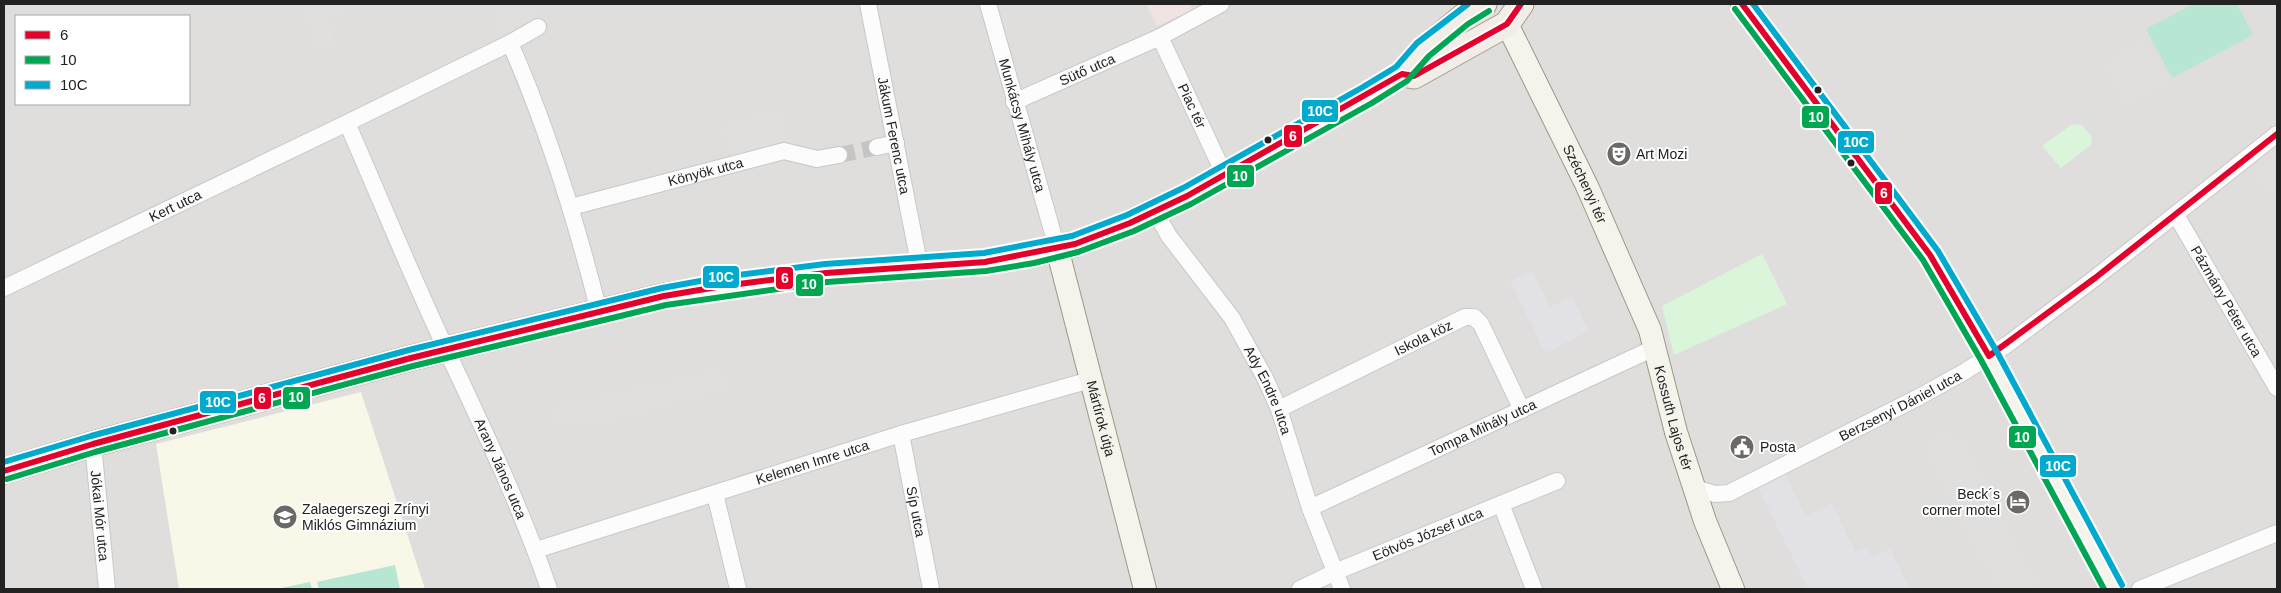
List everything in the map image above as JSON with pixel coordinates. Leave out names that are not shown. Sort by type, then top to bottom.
[{"type":"main road","points":[[4,471],[93,444],[446,349],[664,296],[732,284],[826,273],[985,262],[1057,248],[1101,235],[1155,212],[1225,176],[1402,74],[1422,50],[1484,4]]},
{"type":"main road","points":[[1402,74],[1414,76],[1514,14]]},
{"type":"street","name":"Jákum Ferenc utca","points":[[868,4],[920,268]]},
{"type":"street","name":"Munkácsy Mihály utca","points":[[988,4],[1014,102],[1057,248]]},
{"type":"street","name":"Sütő utca","points":[[1014,102],[1160,37],[1221,4]]},
{"type":"street","points":[[1742,4],[1930,256],[1989,356],[2114,589]]},
{"type":"street","name":"Széchenyi tér","points":[[1514,14],[1650,330],[1654,348]]},
{"type":"street","name":"Kert utca","points":[[4,288],[347,124],[510,43],[538,27]]},
{"type":"street","name":"Piac tér","points":[[1160,37],[1225,176]]},
{"type":"street","points":[[510,43],[547,134],[571,206],[600,312]]},
{"type":"street","points":[[347,124],[446,349]]},
{"type":"street","name":"Berzsenyi Dániel utca","points":[[1694,488],[1715,494],[1730,493],[1919,397],[1964,372],[2008,344],[2176,215],[2277,134]]},
{"type":"street","points":[[876,147],[896,144]]},
{"type":"street","name":"Könyök utca","points":[[571,206],[778,153],[789,151],[820,159],[839,155]]},
{"type":"street","name":"Ady Endre utca","points":[[1155,212],[1169,236],[1232,318],[1279,409],[1310,508],[1342,589]]},
{"type":"street","name":"Pázmány Péter utca","points":[[2176,215],[2277,388]]},
{"type":"street","name":"Mártírok útja","points":[[1057,248],[1145,589]]},
{"type":"street","name":"Iskola köz","points":[[1279,409],[1465,317],[1474,317],[1480,324],[1522,410]]},
{"type":"street","name":"Tompa Mihály utca","points":[[1310,508],[1654,348]]},
{"type":"street","name":"Kossuth Lajos tér","points":[[1654,348],[1676,432],[1694,488],[1712,540],[1733,589]]},
{"type":"street","name":"Arany János utca","points":[[446,349],[488,437],[536,550],[549,589]]},
{"type":"street","name":"Kelemen Imre utca","points":[[536,550],[900,434],[1090,380]]},
{"type":"street","name":"Síp utca","points":[[900,434],[931,589]]},
{"type":"street","name":"Jókai Mór utca","points":[[93,444],[107,589]]},
{"type":"street","name":"Eötvös József utca","points":[[1300,589],[1334,572],[1557,481]]},
{"type":"street","points":[[715,494],[738,589]]},
{"type":"street","points":[[1502,504],[1534,589]]},
{"type":"street","points":[[2140,589],[2277,533]]},
{"type":"shaded area","points":[[4,4],[2277,4],[2277,589],[4,589]]},
{"type":"shaded area","points":[[299,4],[320,4],[332,31],[332,46],[320,51]]},
{"type":"shaded area","points":[[326,4],[356,4],[356,5],[331,15]]},
{"type":"shaded area","points":[[491,4],[530,4],[535,15],[502,35]]},
{"type":"shaded area","points":[[1146,4],[1189,4],[1192,10],[1157,26]]},
{"type":"shaded area","points":[[2144,42],[2168,82],[2128,106],[2104,65]]},
{"type":"shaded area","points":[[780,111],[789,144],[731,161],[723,127]]},
{"type":"shaded area","points":[[2277,154],[2277,187],[2267,196],[2254,173]]},
{"type":"shaded area","points":[[1532,271],[1550,307],[1572,297],[1589,331],[1545,353],[1510,281]]},
{"type":"shaded area","points":[[722,370],[727,388],[610,420],[558,426],[552,408]]},
{"type":"shaded area","name":"Zalaegerszegi Zrínyi Miklós Gimnázium","points":[[361,392],[425,589],[179,589],[156,444]]},
{"type":"shaded area","points":[[1946,433],[1952,443],[1960,439],[2037,585],[2029,589],[1999,589],[1923,445]]},
{"type":"shaded area","points":[[1785,474],[1806,516],[1832,503],[1855,552],[1867,547],[1872,557],[1890,549],[1910,589],[1808,589],[1758,487]]},
{"type":"green space","points":[[2193,4],[2237,4],[2253,35],[2172,78],[2146,29]]},
{"type":"green space","points":[[2072,124],[2082,125],[2092,137],[2091,145],[2061,168],[2042,146]]},
{"type":"green space","points":[[1762,254],[1787,304],[1674,355],[1662,306]]},
{"type":"green space","points":[[395,565],[400,589],[319,589],[317,582]]},
{"type":"green space","points":[[310,582],[312,589],[276,589]]},
{"type":"tunnel","points":[[839,155],[877,147]]},
{"type":"transit line","name":"10C","points":[[4,462],[91,436],[409,350],[662,288],[722,277],[825,264],[984,253],[1072,236],[1127,215],[1183,188],[1363,87],[1396,67],[1417,43],[1468,4]]},
{"type":"transit line","name":"6","points":[[4,471],[93,444],[411,358],[664,296],[723,286],[826,273],[985,262],[1075,244],[1130,223],[1187,196],[1402,74],[1414,76],[1507,24],[1521,4]]},
{"type":"transit line","name":"6","points":[[1742,4],[1930,255],[1989,356],[2095,278],[2277,134]]},
{"type":"transit line","name":"10C","points":[[1753,4],[1938,251],[1997,352],[2122,585]]},
{"type":"transit line","name":"10","points":[[1735,9],[1923,260],[1981,360],[2104,589]]},
{"type":"transit line","name":"10","points":[[7,479],[95,452],[413,366],[666,305],[827,282],[986,271],[1034,263],[1078,252],[1134,231],[1191,204],[1372,103],[1407,81],[1429,56],[1468,24],[1489,11]]},
{"type":"place","name":"Art Mozi","points":[[1619,154]]},
{"type":"place","name":"Posta","points":[[1742,447]]},
{"type":"place","name":"Beck´s corner motel","points":[[2018,502]]},
{"type":"place","name":"Zalaegerszegi Zrínyi Miklós Gimnázium","points":[[285,517]]}]
